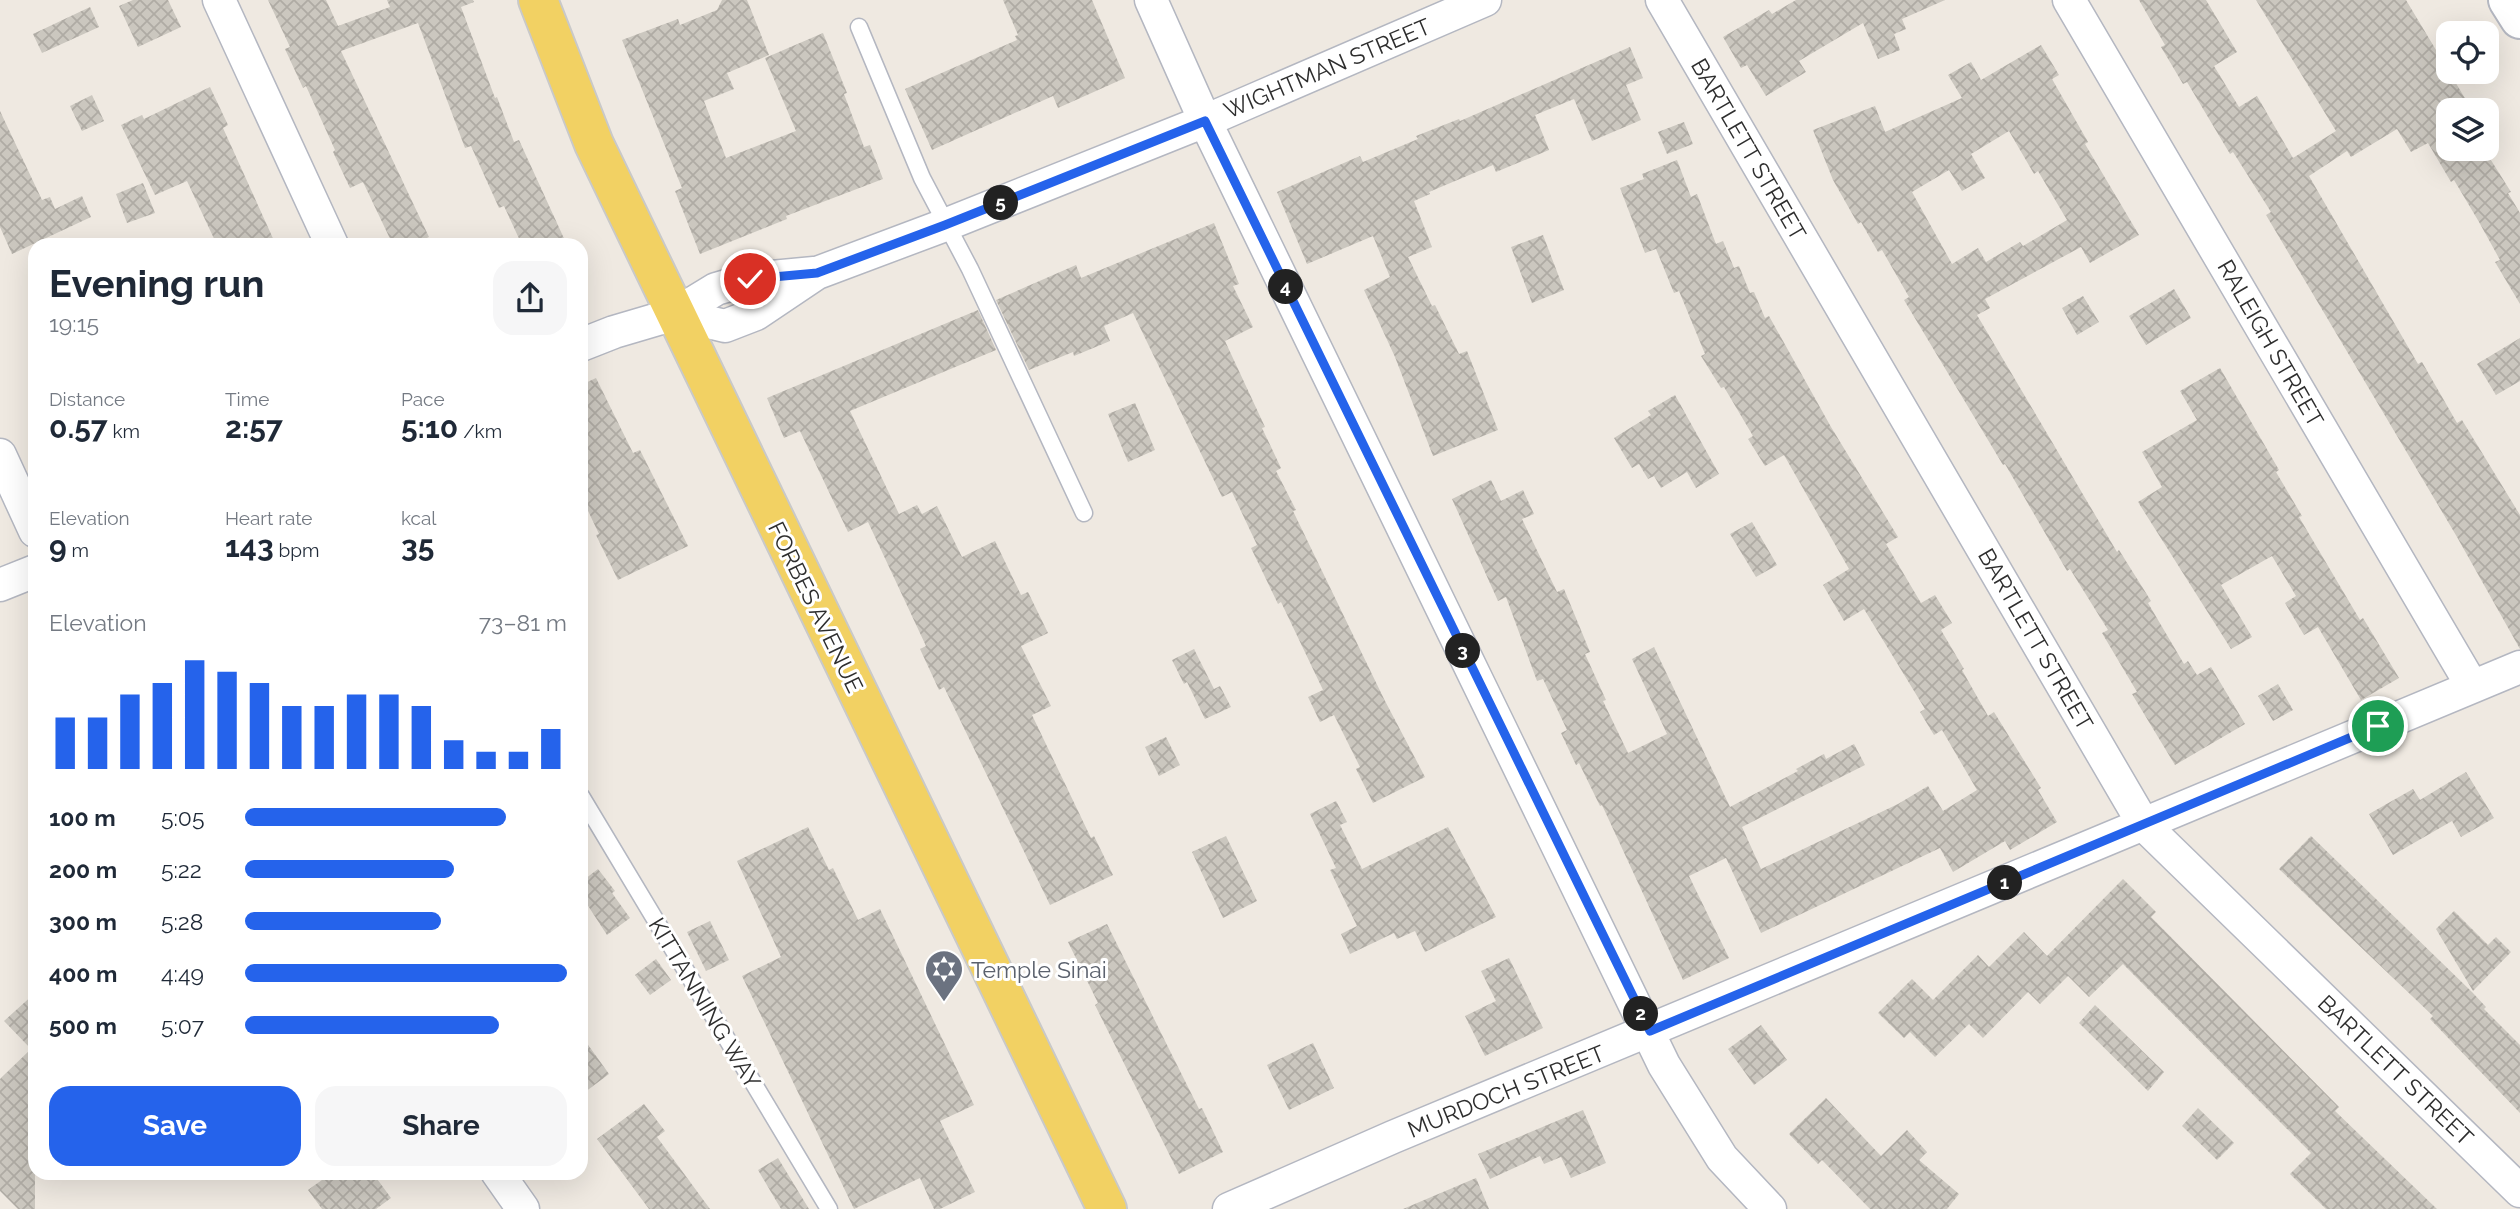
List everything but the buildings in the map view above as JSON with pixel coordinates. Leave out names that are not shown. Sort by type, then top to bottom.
[{"type":"main road","name":"FORBES AVENUE","points":[[538,0],[594,144],[1107,1209]]},
{"type":"main road","points":[[2508,0],[2520,19]]},
{"type":"street","points":[[219,0],[329,238]]},
{"type":"street","points":[[1150,0],[1205,121],[1650,1031],[1664,1065],[1722,1158],[1770,1209]]},
{"type":"street","name":"WIGHTMAN STREET","points":[[588,342],[675,314],[716,289],[750,279],[817,273],[945,225],[1205,121],[1485,0]]},
{"type":"street","name":"BARTLETT STREET","points":[[1662,0],[2144,825],[2520,1191]]},
{"type":"street","name":"RALEIGH STREET","points":[[2069,0],[2472,686]]},
{"type":"street","points":[[0,455],[28,516]]},
{"type":"street","points":[[0,585],[28,574]]},
{"type":"street","name":"MURDOCH STREET","points":[[1229,1209],[2520,667]]},
{"type":"street","points":[[502,1180],[523,1209]]},
{"type":"lane","points":[[859,27],[922,178],[970,269],[1084,513]]},
{"type":"lane","name":"KITTANNING WAY","points":[[588,808],[829,1209]]},
{"type":"place","name":"Temple Sinai","points":[[944,1003]]},
{"type":"route","points":[[750,279],[817,273],[1205,121],[1650,1031],[2378,726]]}]
